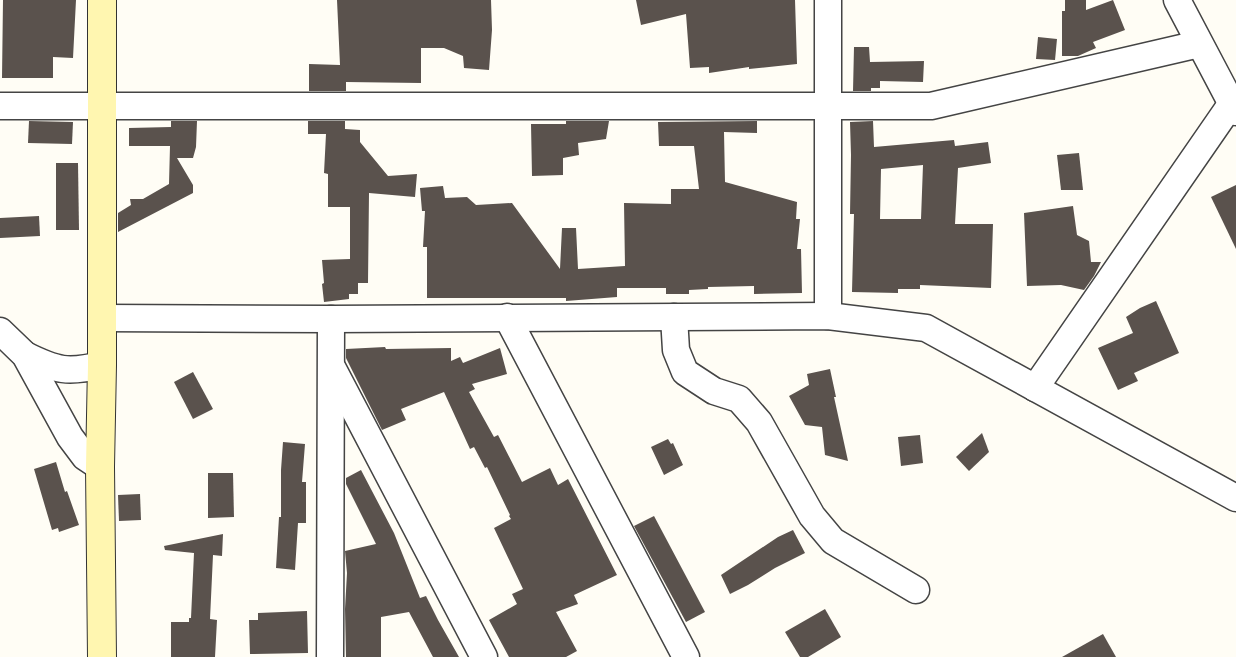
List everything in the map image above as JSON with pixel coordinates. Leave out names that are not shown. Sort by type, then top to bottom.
[{"type":"street","points":[[102,0],[102,365],[100,467],[102,657]]},
{"type":"street","points":[[828,0],[828,316]]},
{"type":"street","points":[[1035,388],[1234,108],[1177,0]]},
{"type":"street","points":[[0,106],[932,106],[1200,44]]},
{"type":"street","points":[[102,318],[330,319],[828,316],[926,328],[1236,498]]},
{"type":"street","points":[[507,317],[686,657]]},
{"type":"street","points":[[674,317],[676,350],[685,372],[714,391],[739,399],[759,422],[812,516],[833,541],[916,590]]},
{"type":"street","points":[[330,319],[330,657]]},
{"type":"street","points":[[0,331],[25,356],[70,437],[85,457],[100,467]]},
{"type":"street","points":[[25,356],[44,365],[68,370],[81,370],[102,365]]},
{"type":"street","points":[[331,366],[484,657]]},
{"type":"building","points":[[3,0],[76,0],[73,58],[53,57],[53,78],[2,78]]},
{"type":"building","points":[[337,0],[491,0],[492,30],[489,70],[464,68],[463,56],[444,48],[421,48],[421,83],[346,82],[346,91],[309,91],[309,64],[340,65]]},
{"type":"building","points":[[636,0],[795,0],[797,64],[749,69],[749,67],[709,73],[709,67],[690,68],[686,14],[641,25]]},
{"type":"building","points":[[1065,0],[1086,0],[1086,10],[1113,0],[1125,30],[1093,42],[1096,48],[1078,56],[1062,56],[1062,11],[1065,11]]},
{"type":"building","points":[[1038,37],[1057,39],[1055,60],[1036,59]]},
{"type":"building","points":[[854,47],[869,47],[870,62],[924,61],[923,82],[880,81],[880,88],[871,88],[871,91],[853,91]]},
{"type":"building","points":[[29,121],[73,122],[72,144],[28,143]]},
{"type":"building","points":[[171,121],[197,121],[196,147],[193,158],[177,158],[193,185],[193,193],[118,232],[118,213],[131,205],[130,199],[143,199],[169,184],[170,146],[129,146],[129,128],[171,127]]},
{"type":"building","points":[[308,121],[345,121],[345,129],[360,130],[360,142],[388,176],[417,174],[415,197],[369,193],[368,283],[358,283],[358,294],[349,294],[349,299],[324,302],[322,260],[350,259],[350,207],[328,207],[328,174],[324,173],[326,134],[308,134]]},
{"type":"building","points":[[566,121],[609,121],[606,139],[578,143],[579,155],[563,158],[563,175],[532,176],[531,124],[566,124]]},
{"type":"building","points":[[757,121],[757,133],[724,132],[725,182],[797,202],[796,219],[800,219],[797,249],[801,249],[802,293],[754,294],[754,286],[708,287],[708,289],[689,290],[689,294],[666,294],[666,288],[617,288],[617,297],[566,301],[566,298],[427,298],[427,247],[423,247],[425,211],[422,211],[420,188],[443,186],[445,198],[467,197],[476,205],[512,203],[560,269],[562,228],[576,228],[578,269],[625,266],[624,203],[671,204],[671,189],[699,189],[694,146],[659,146],[658,122]]},
{"type":"building","points":[[873,121],[874,147],[954,140],[955,146],[988,142],[991,163],[958,168],[955,224],[993,224],[991,288],[920,285],[920,289],[898,289],[898,293],[852,292],[854,214],[850,214],[850,122]],"holes":[[[923,165],[921,219],[880,219],[881,169]]]},
{"type":"building","points":[[1079,153],[1083,190],[1061,190],[1057,155]]},
{"type":"building","points":[[56,163],[78,163],[79,230],[56,230]]},
{"type":"building","points":[[1236,185],[1236,249],[1211,197]]},
{"type":"building","points":[[1073,206],[1077,235],[1089,241],[1091,262],[1101,262],[1094,276],[1084,290],[1061,285],[1027,286],[1024,213]]},
{"type":"building","points":[[39,216],[40,236],[0,238],[0,218]]},
{"type":"building","points":[[1156,301],[1179,353],[1134,373],[1138,381],[1118,390],[1098,348],[1133,333],[1126,317]]},
{"type":"building","points":[[385,347],[386,349],[451,348],[451,361],[460,357],[463,363],[500,348],[507,374],[472,384],[475,389],[469,392],[494,437],[498,435],[522,482],[550,468],[558,485],[568,479],[617,575],[574,595],[578,604],[556,612],[577,651],[566,657],[509,657],[489,620],[517,604],[512,594],[523,589],[494,528],[511,519],[510,515],[487,467],[485,468],[474,447],[470,449],[444,392],[401,409],[406,420],[382,430],[346,358],[346,349]]},
{"type":"building","points":[[830,369],[848,461],[825,455],[822,427],[805,425],[789,396],[809,385],[807,374]]},
{"type":"building","points":[[193,372],[213,409],[193,419],[174,382]]},
{"type":"building","points":[[982,433],[989,452],[969,471],[956,457]]},
{"type":"building","points":[[920,435],[923,463],[901,466],[898,437]]},
{"type":"building","points":[[668,439],[671,444],[673,443],[683,465],[664,475],[651,447]]},
{"type":"building","points":[[283,442],[305,444],[302,482],[306,482],[306,523],[298,523],[295,570],[276,568],[279,517],[281,517]]},
{"type":"building","points":[[56,462],[65,492],[67,491],[79,525],[59,532],[58,528],[52,530],[34,469]]},
{"type":"building","points":[[361,470],[394,533],[420,598],[426,596],[459,657],[433,657],[409,612],[381,617],[381,657],[346,657],[345,609],[347,573],[345,551],[376,544],[346,484],[346,478]]},
{"type":"building","points":[[208,473],[233,473],[234,517],[208,518]]},
{"type":"building","points":[[140,494],[141,520],[119,521],[118,495]]},
{"type":"building","points":[[654,516],[705,612],[686,622],[634,526]]},
{"type":"building","points":[[793,530],[805,553],[730,594],[721,575],[778,537]]},
{"type":"building","points":[[223,534],[222,556],[213,555],[210,619],[217,620],[215,657],[171,657],[171,622],[189,622],[189,618],[191,618],[194,553],[165,550],[164,546]]},
{"type":"building","points":[[825,609],[841,637],[808,657],[800,657],[785,632]]},
{"type":"building","points":[[307,611],[308,653],[250,654],[249,620],[258,620],[258,613]]},
{"type":"building","points":[[1103,634],[1116,657],[1062,657]]}]
